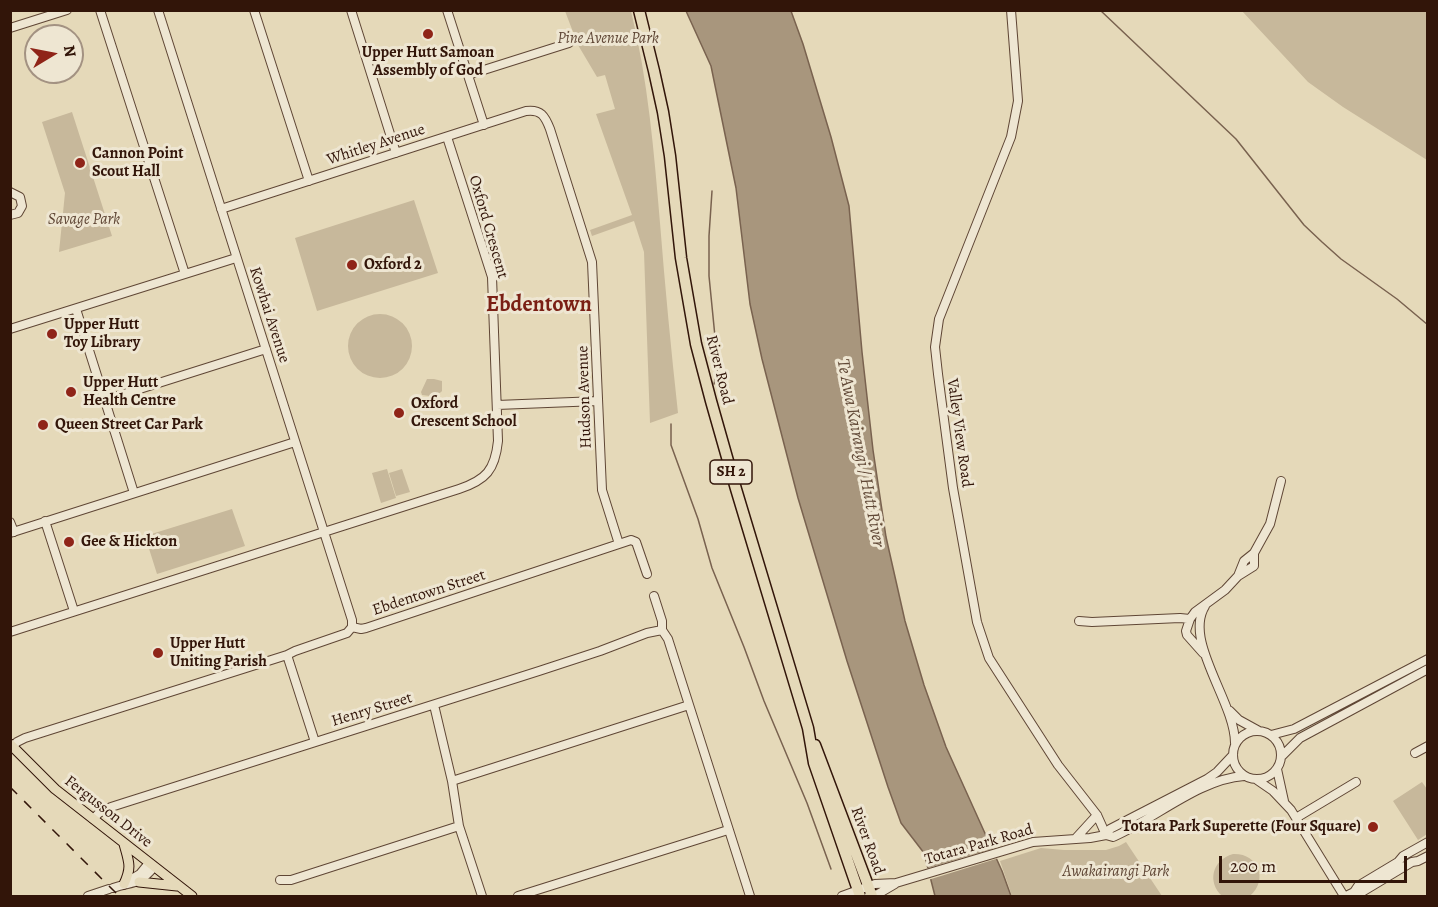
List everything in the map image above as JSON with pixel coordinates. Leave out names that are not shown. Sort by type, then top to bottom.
[{"type":"highway","name":"River Road","points":[[639,10],[662,103],[682,266],[699,354],[736,489],[808,728],[870,894]]},
{"type":"highway","name":"River Road","points":[[808,728],[814,763],[858,894]]},
{"type":"main road","name":"Fergusson Drive","points":[[12,745],[48,784],[192,897]]},
{"type":"main road","points":[[123,843],[130,863],[126,884]]},
{"type":"main road","points":[[138,882],[179,886]]},
{"type":"street","points":[[10,28],[67,10]]},
{"type":"street","points":[[100,10],[185,274]]},
{"type":"street","name":"Kowhai Avenue","points":[[158,10],[352,620],[352,627]]},
{"type":"street","points":[[254,10],[309,181]]},
{"type":"street","points":[[351,10],[396,153]]},
{"type":"street","points":[[447,10],[484,125]]},
{"type":"street","name":"Valley View Road","points":[[1011,10],[1018,101],[1015,120],[1011,137],[939,320],[935,347],[938,374],[953,488],[973,600],[977,622],[989,658],[1058,765],[1097,814],[1106,835]]},
{"type":"street","points":[[468,75],[569,43]]},
{"type":"street","name":"Whitley Avenue","points":[[221,209],[526,111],[540,112]]},
{"type":"street","name":"Hudson Avenue","points":[[540,112],[550,129],[592,262],[602,490],[619,544]]},
{"type":"street","name":"Oxford Crescent","points":[[10,632],[477,483],[489,471],[497,453],[498,441],[492,277],[447,137]]},
{"type":"street","points":[[10,192],[20,196],[22,202],[18,213],[10,215]]},
{"type":"street","points":[[10,329],[236,258]]},
{"type":"street","points":[[76,309],[134,493]]},
{"type":"street","points":[[105,400],[266,349]]},
{"type":"street","points":[[497,405],[598,401]]},
{"type":"street","points":[[10,522],[12,532],[295,442]]},
{"type":"street","points":[[1203,653],[1186,635],[1190,619],[1195,612],[1225,590],[1238,576],[1254,566],[1254,553],[1270,524],[1281,481]]},
{"type":"street","points":[[45,521],[74,611]]},
{"type":"street","points":[[619,544],[631,540],[636,542],[647,574]]},
{"type":"street","name":"Ebdentown Street","points":[[12,745],[25,738],[286,655],[347,633],[352,627],[366,628],[619,544]]},
{"type":"street","points":[[654,596],[662,621],[662,630],[668,639],[750,897]]},
{"type":"street","points":[[1205,606],[1199,618],[1203,653],[1227,707],[1234,728],[1235,746]]},
{"type":"street","points":[[1079,621],[1190,619]]},
{"type":"street","name":"Henry Street","points":[[93,819],[111,807],[662,630]]},
{"type":"street","points":[[286,655],[315,742]]},
{"type":"street","points":[[1271,735],[1294,729],[1428,659]]},
{"type":"street","points":[[1257,780],[1268,777],[1277,769],[1282,756],[1300,738],[1428,669]]},
{"type":"street","points":[[434,705],[452,782],[459,826],[482,897]]},
{"type":"street","points":[[452,782],[689,705]]},
{"type":"street","points":[[1227,707],[1239,720],[1271,735],[1279,744],[1282,756]]},
{"type":"street","points":[[1259,731],[1252,731],[1239,739],[1233,754],[1236,767],[1245,776],[1257,780],[1284,801],[1348,895]]},
{"type":"street","points":[[1415,753],[1428,746]]},
{"type":"street","name":"Totara Park Road","points":[[1106,835],[1110,829],[1217,772],[1233,754]]},
{"type":"street","points":[[1277,769],[1284,801]]},
{"type":"street","name":"Totara Park Road","points":[[842,897],[878,894],[896,883],[1033,842],[1106,835],[1113,837],[1211,783],[1245,776]]},
{"type":"street","points":[[1296,818],[1356,782]]},
{"type":"street","points":[[1076,838],[1097,814]]},
{"type":"street","points":[[280,880],[291,880],[459,826]]},
{"type":"street","points":[[518,897],[728,830]]},
{"type":"street","points":[[1348,895],[1358,886],[1398,862],[1403,856],[1428,842]]},
{"type":"street","points":[[1348,895],[1362,892],[1412,862],[1428,856]]},
{"type":"street","points":[[88,897],[138,882],[148,874],[151,865]]},
{"type":"street","points":[[126,884],[151,865]]},
{"type":"green space","name":"Pine Avenue Park","points":[[565,11],[631,11],[637,37],[653,142],[678,413],[650,423],[644,252],[634,221],[592,236],[590,230],[632,215],[596,114],[615,109],[605,75],[597,77],[578,45]]},
{"type":"green space","points":[[1242,11],[1427,11],[1427,160],[1308,82]]},
{"type":"green space","name":"Savage Park","points":[[72,112],[112,236],[59,252],[65,193],[42,122]]},
{"type":"green space","points":[[414,200],[438,273],[317,311],[295,238]]},
{"type":"green space","points":[[380,314],[398,320],[406,328],[412,346],[406,364],[398,372],[380,378],[362,372],[354,364],[348,346],[354,328],[362,320]]},
{"type":"green space","points":[[427,379],[442,381],[442,391],[430,396],[422,395],[421,392]]},
{"type":"green space","points":[[387,469],[396,498],[381,503],[372,473]]},
{"type":"green space","points":[[402,469],[410,492],[396,496],[389,473]]},
{"type":"green space","points":[[232,509],[245,546],[157,574],[145,536]]},
{"type":"green space","points":[[1422,782],[1427,789],[1427,834],[1418,840],[1393,801]]},
{"type":"green space","name":"Awakairangi Park","points":[[1126,842],[1162,896],[1012,896],[1000,861],[1041,848],[1106,850]]},
{"type":"green space","points":[[1233,854],[1249,858],[1258,868],[1259,882],[1250,896],[1222,896],[1214,884],[1216,866]]},
{"type":"water","name":"Te Awa Kairangi / Hutt River","points":[[686,11],[791,11],[831,137],[849,206],[873,450],[886,537],[905,621],[946,747],[1011,896],[935,896],[924,853],[901,823],[847,661],[798,498],[750,304],[736,188],[711,66]]},
{"type":"pier","points":[[995,848],[999,858],[928,880],[925,869]]},
{"type":"waterway","points":[[1100,10],[1236,139],[1304,225],[1341,259],[1397,299],[1428,325]]},
{"type":"waterway","points":[[712,191],[709,276],[718,367],[714,384]]},
{"type":"waterway","points":[[671,424],[671,445],[698,519],[712,568],[807,803],[831,869]]},
{"type":"railway","points":[[10,787],[119,896]]},
{"type":"place","name":"Upper Hutt Samoan Assembly of God","points":[[428,34]]},
{"type":"place","name":"Cannon Point Scout Hall","points":[[80,163]]},
{"type":"place","name":"Oxford 2","points":[[352,265]]},
{"type":"place","name":"Upper Hutt Toy Library","points":[[52,334]]},
{"type":"place","name":"Upper Hutt Health Centre","points":[[71,392]]},
{"type":"place","name":"Oxford Crescent School","points":[[399,413]]},
{"type":"place","name":"Queen Street Car Park","points":[[43,425]]},
{"type":"place","name":"Gee & Hickton","points":[[69,542]]},
{"type":"place","name":"Upper Hutt Uniting Parish","points":[[158,653]]},
{"type":"place","name":"Totara Park Superette (Four Square)","points":[[1373,827]]},
{"type":"district","name":"Ebdentown","points":[[539,306]]}]
